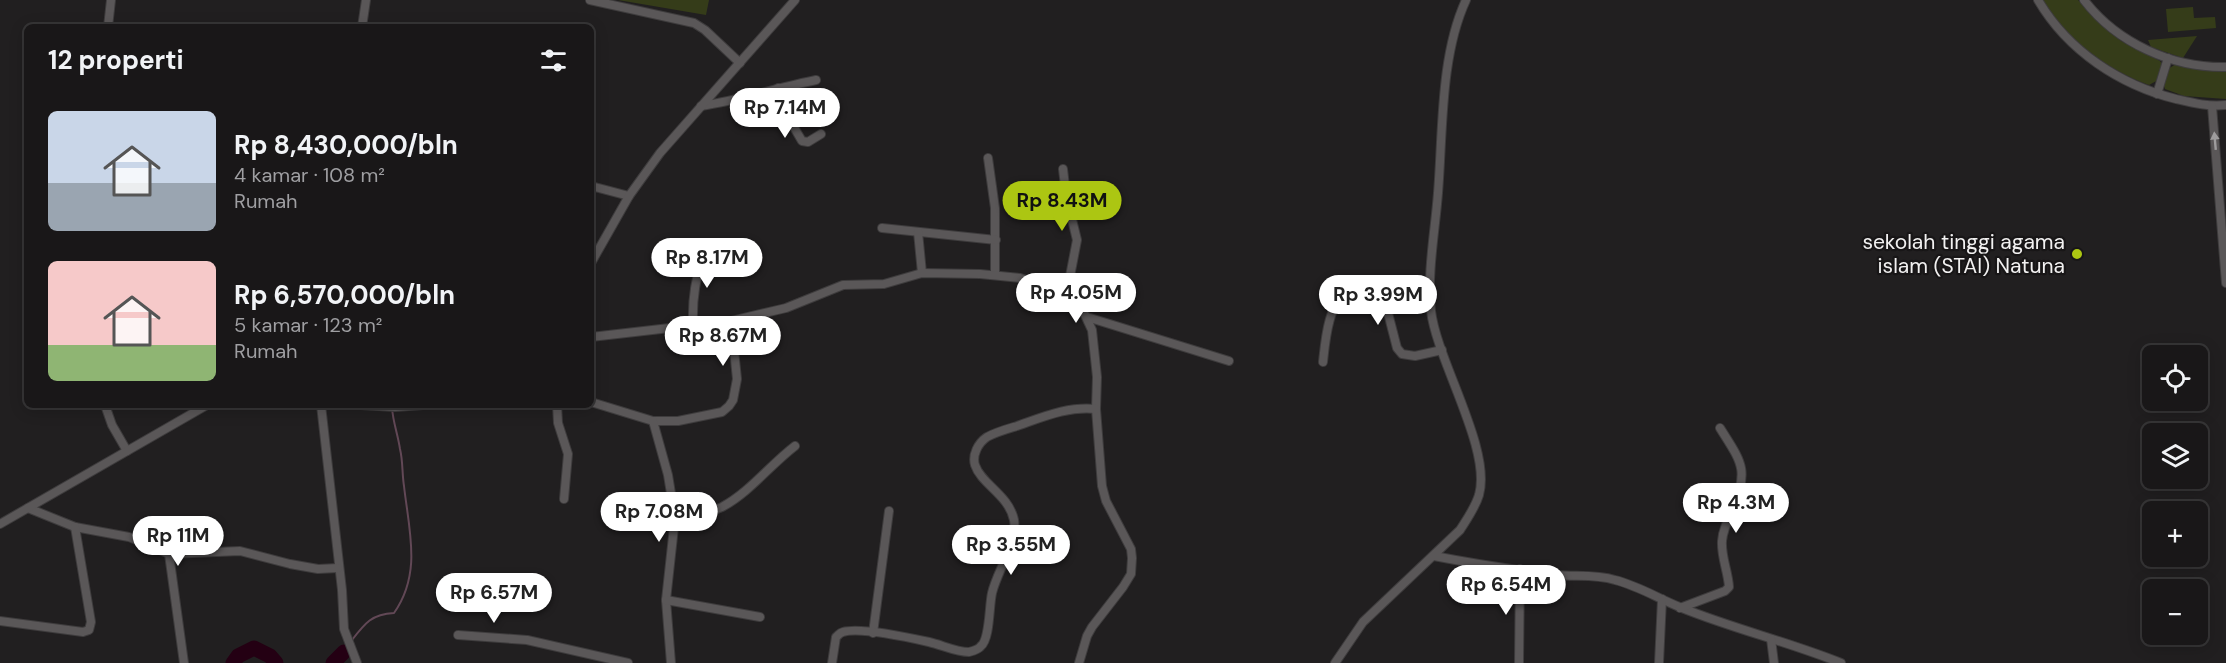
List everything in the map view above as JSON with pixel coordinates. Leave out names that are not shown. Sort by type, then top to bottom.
[{"type":"street","points":[[108,24],[111,0]]},
{"type":"street","points":[[362,24],[366,0]]},
{"type":"street","points":[[590,0],[700,26],[740,63]]},
{"type":"street","points":[[594,258],[629,196],[660,153],[795,0]]},
{"type":"street","points":[[1335,663],[1363,622],[1460,530],[1479,495],[1482,476],[1476,447],[1431,312],[1432,262],[1447,76],[1457,24],[1466,0]]},
{"type":"street","points":[[2038,0],[2061,31],[2110,73],[2157,94],[2212,106],[2226,105]]},
{"type":"street","points":[[2084,0],[2105,22],[2146,49],[2191,64],[2226,67]]},
{"type":"street","points":[[2157,94],[2168,58]]},
{"type":"street","points":[[701,106],[741,100],[778,88],[816,80]]},
{"type":"street","points":[[778,88],[784,112],[802,141],[808,142],[821,134]]},
{"type":"street","points":[[2212,106],[2226,283]]},
{"type":"street","points":[[988,158],[995,208],[995,274]]},
{"type":"street","points":[[1063,169],[1065,195],[1077,240],[1066,297]]},
{"type":"street","points":[[594,187],[629,196]]},
{"type":"street","points":[[882,228],[996,240]]},
{"type":"street","points":[[918,232],[922,273]]},
{"type":"street","points":[[693,325],[694,286],[704,251]]},
{"type":"street","points":[[594,337],[731,321],[786,308],[843,285],[884,284],[922,273],[995,274],[1037,282],[1066,297],[1087,317],[1092,330],[1097,377],[1096,409],[1103,494],[1131,549],[1132,558],[1131,573],[1124,588],[1092,627],[1079,663]]},
{"type":"street","points":[[1323,362],[1331,315],[1338,299],[1347,294],[1388,313],[1397,348],[1402,354],[1415,356],[1442,350]]},
{"type":"street","points":[[1087,317],[1229,361]]},
{"type":"street","points":[[594,403],[653,421],[700,417],[722,412],[733,400],[737,379],[731,321]]},
{"type":"street","points":[[106,408],[112,425],[128,451]]},
{"type":"street","points":[[0,524],[202,408]]},
{"type":"street","points":[[321,408],[344,629],[356,659]]},
{"type":"street","points":[[557,408],[558,423],[568,454],[564,499]]},
{"type":"street","points":[[832,663],[836,637],[842,632],[873,633],[928,642],[969,652],[980,648],[986,636],[989,604],[995,579],[1015,531],[1008,505],[976,467],[975,455],[979,444],[999,432],[1059,412],[1086,408],[1096,409]]},
{"type":"street","points":[[653,421],[668,475],[675,518],[666,600],[670,663]]},
{"type":"street","points":[[1680,608],[1727,591],[1729,587],[1722,544],[1724,530],[1743,480],[1743,470],[1720,428]]},
{"type":"street","points":[[675,518],[723,506],[745,491],[774,462],[795,446]]},
{"type":"street","points":[[28,508],[75,527],[129,537],[169,554],[240,551],[318,569],[338,568]]},
{"type":"street","points":[[873,633],[889,511]]},
{"type":"street","points":[[0,621],[83,632],[89,630],[91,622],[75,527]]},
{"type":"street","points":[[169,554],[184,663]]},
{"type":"street","points":[[1434,556],[1558,575],[1600,577],[1640,588],[1680,608],[1815,652],[1841,663]]},
{"type":"street","points":[[1519,663],[1520,570]]},
{"type":"street","points":[[1659,663],[1662,599]]},
{"type":"street","points":[[666,600],[760,617]]},
{"type":"street","points":[[458,635],[527,640],[628,663]]},
{"type":"street","points":[[1771,639],[1774,663]]},
{"type":"green space","points":[[618,0],[709,0],[706,15]]},
{"type":"green space","points":[[2043,0],[2078,0],[2121,41],[2160,61],[2162,64],[2158,80],[2149,85],[2103,62],[2063,28]]},
{"type":"green space","points":[[2193,7],[2194,18],[2215,17],[2216,28],[2168,32],[2166,9]]},
{"type":"green space","points":[[2197,36],[2183,58],[2151,47],[2148,40]]},
{"type":"green space","points":[[2176,64],[2226,71],[2226,99],[2184,96],[2165,89],[2168,69]]},
{"type":"waterway","points":[[352,640],[370,620],[380,615],[394,613],[403,598],[411,567],[402,458],[392,408]]},
{"type":"waterway","points":[[233,663],[238,656],[254,648],[270,656],[276,663]]},
{"type":"waterway","points":[[333,663],[344,652]]},
{"type":"place","name":"sekolah tinggi agama islam (STAI) Natuna","points":[[2077,254]]}]
